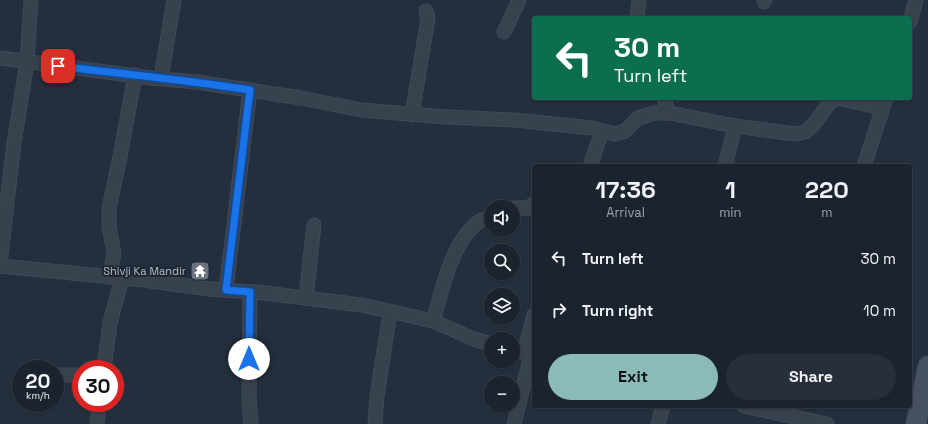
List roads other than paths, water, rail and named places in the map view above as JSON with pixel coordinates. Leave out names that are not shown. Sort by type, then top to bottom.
[{"type":"street","points":[[31,0],[27,62],[14,143],[0,265],[306,298],[362,306],[433,321],[484,342]]},
{"type":"street","points":[[161,78],[174,0]]},
{"type":"street","points":[[504,32],[519,0]]},
{"type":"street","points":[[637,16],[639,0]]},
{"type":"street","points":[[912,16],[916,0]]},
{"type":"street","points":[[412,115],[428,18],[426,11]]},
{"type":"street","points":[[0,58],[196,82],[301,98],[362,110],[412,115],[515,120],[592,128],[620,134],[638,118],[654,113],[667,113],[735,126],[795,134],[805,132],[813,125],[833,100]]},
{"type":"street","points":[[105,360],[116,278],[114,253],[108,226],[109,208],[135,75]]},
{"type":"street","points":[[226,290],[250,90]]},
{"type":"street","points":[[665,100],[667,113]]},
{"type":"street","points":[[856,100],[884,103],[865,164]]},
{"type":"street","points":[[726,164],[735,126]]},
{"type":"street","points":[[591,164],[602,131]]},
{"type":"street","points":[[520,208],[529,208],[532,205]]},
{"type":"street","points":[[433,321],[450,264],[464,238],[478,223],[484,220]]},
{"type":"street","points":[[306,298],[314,225]]},
{"type":"street","points":[[250,292],[249,398],[251,424]]},
{"type":"street","points":[[375,424],[377,396],[390,312]]},
{"type":"street","points":[[514,424],[525,356],[532,324]]},
{"type":"street","points":[[916,424],[928,366]]},
{"type":"street","points":[[658,424],[662,408]]},
{"type":"street","points":[[755,408],[800,416],[827,424]]},
{"type":"street","points":[[97,424],[98,412]]},
{"type":"place","name":"Shivji Ka Mandir","points":[[200,271]]}]
